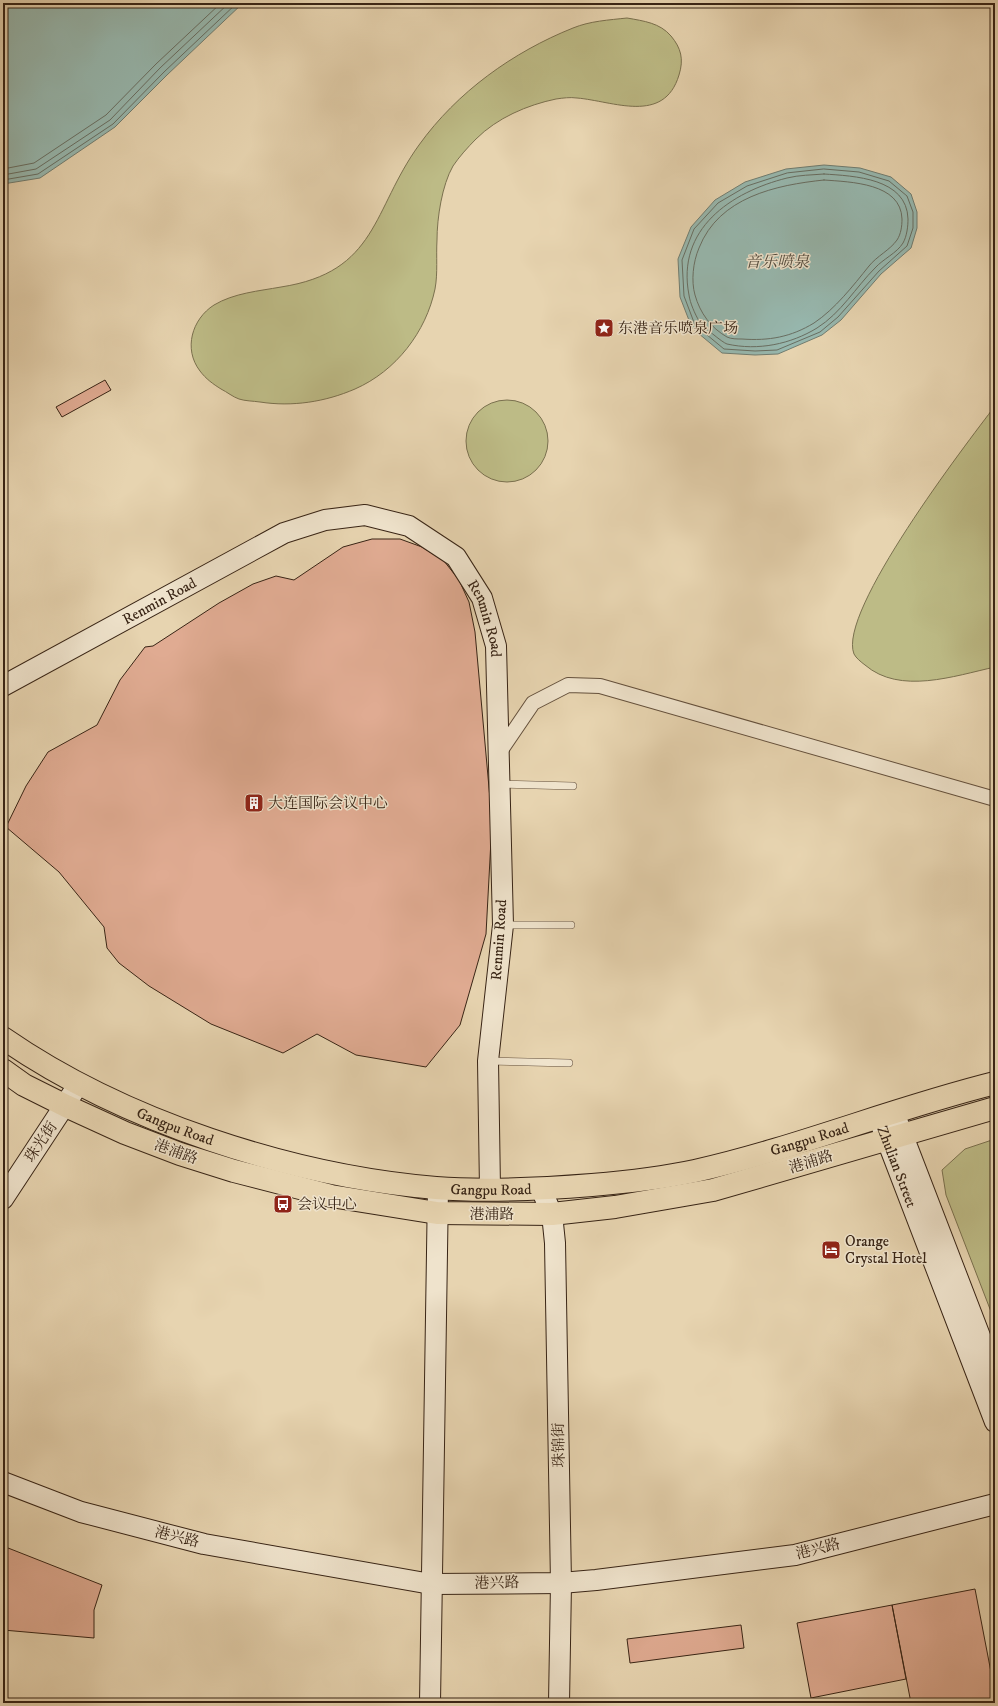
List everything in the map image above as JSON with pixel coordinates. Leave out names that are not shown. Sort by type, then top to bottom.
[{"type":"main road","name":"Renmin Road","points":[[3,686],[284,533],[325,520],[365,515],[409,526],[456,557],[482,598],[496,646],[503,924],[488,1060],[490,1189]]},
{"type":"main road","name":"Gangpu Road","points":[[3,1038],[29,1056],[78,1085],[121,1105],[161,1121],[239,1149],[318,1170],[384,1182],[438,1188],[541,1189],[628,1182],[695,1171],[786,1146],[887,1114],[995,1083]]},
{"type":"main road","name":"港浦路","points":[[3,1070],[24,1085],[66,1106],[125,1133],[180,1154],[234,1171],[331,1196],[437,1213],[552,1214],[615,1207],[713,1190],[995,1108]]},
{"type":"main road","name":"珠光街","points":[[3,1199],[66,1106],[78,1085]]},
{"type":"main road","name":"Zhulian Street","points":[[887,1114],[880,1122],[895,1137],[995,1375]]},
{"type":"main road","name":"Zhulian Street","points":[[895,1137],[995,1422]]},
{"type":"main road","points":[[430,1703],[438,1188]]},
{"type":"main road","name":"珠锦街","points":[[541,1189],[552,1214],[556,1243],[561,1582],[559,1703]]},
{"type":"main road","name":"港兴路","points":[[3,1482],[81,1512],[204,1544],[431,1584],[596,1580],[795,1555],[995,1504]]},
{"type":"street","points":[[499,753],[533,703],[568,685],[600,686],[995,799]]},
{"type":"lane","points":[[500,784],[573,786]]},
{"type":"lane","points":[[503,924],[571,925]]},
{"type":"lane","points":[[488,1060],[569,1063]]},
{"type":"shaded area","points":[[627,18],[657,25],[671,36],[677,45],[681,54],[681,69],[672,90],[662,100],[650,105],[621,105],[574,98],[556,99],[513,113],[484,131],[453,166],[446,182],[438,222],[436,283],[431,305],[417,335],[396,361],[384,372],[355,389],[344,393],[320,400],[296,404],[246,401],[239,399],[215,385],[202,374],[195,362],[191,344],[195,326],[206,311],[222,301],[238,295],[313,279],[337,268],[355,253],[369,235],[404,169],[419,145],[434,126],[469,91],[508,62],[551,38],[586,24]]},
{"type":"shaded area","points":[[499,400],[515,400],[530,407],[541,418],[548,433],[548,449],[545,457],[536,470],[523,479],[515,482],[499,482],[484,475],[473,464],[466,449],[466,433],[473,418],[484,407]]},
{"type":"shaded area","points":[[995,406],[995,667],[928,681],[894,679],[879,674],[862,663],[854,654],[854,633],[865,603],[883,567],[907,528],[958,455]]},
{"type":"shaded area","points":[[995,1139],[995,1322],[946,1195],[942,1170],[965,1149]]},
{"type":"water","points":[[3,3],[243,3],[115,127],[40,178],[3,184]]},
{"type":"water","name":"音乐喷泉","points":[[824,165],[860,168],[891,177],[911,194],[917,212],[917,228],[911,248],[881,274],[841,320],[822,335],[778,354],[755,355],[722,353],[692,328],[680,297],[678,259],[691,227],[715,200],[745,182],[786,169]]},
{"type":"building","points":[[105,380],[111,390],[62,417],[56,407]]},
{"type":"building","name":"大连国际会议中心","points":[[372,539],[400,539],[422,547],[444,561],[459,580],[469,602],[475,632],[492,821],[486,934],[460,1025],[426,1067],[356,1055],[317,1034],[283,1053],[211,1024],[149,986],[119,963],[107,948],[104,927],[59,872],[6,827],[26,786],[48,752],[97,725],[120,680],[145,647],[153,646],[219,603],[253,584],[276,576],[294,580],[343,547]]},
{"type":"building","points":[[3,1546],[102,1585],[94,1610],[94,1638],[3,1630]]},
{"type":"building","points":[[975,1589],[995,1693],[995,1703],[911,1703],[892,1605]]},
{"type":"building","points":[[892,1605],[906,1679],[811,1698],[797,1623]]},
{"type":"building","points":[[741,1625],[744,1648],[630,1663],[627,1639]]},
{"type":"place","name":"东港音乐喷泉广场","points":[[604,328]]},
{"type":"place","name":"大连国际会议中心","points":[[254,803]]},
{"type":"place","name":"会议中心","points":[[283,1204]]},
{"type":"place","name":"Orange Crystal Hotel","points":[[831,1250]]}]
